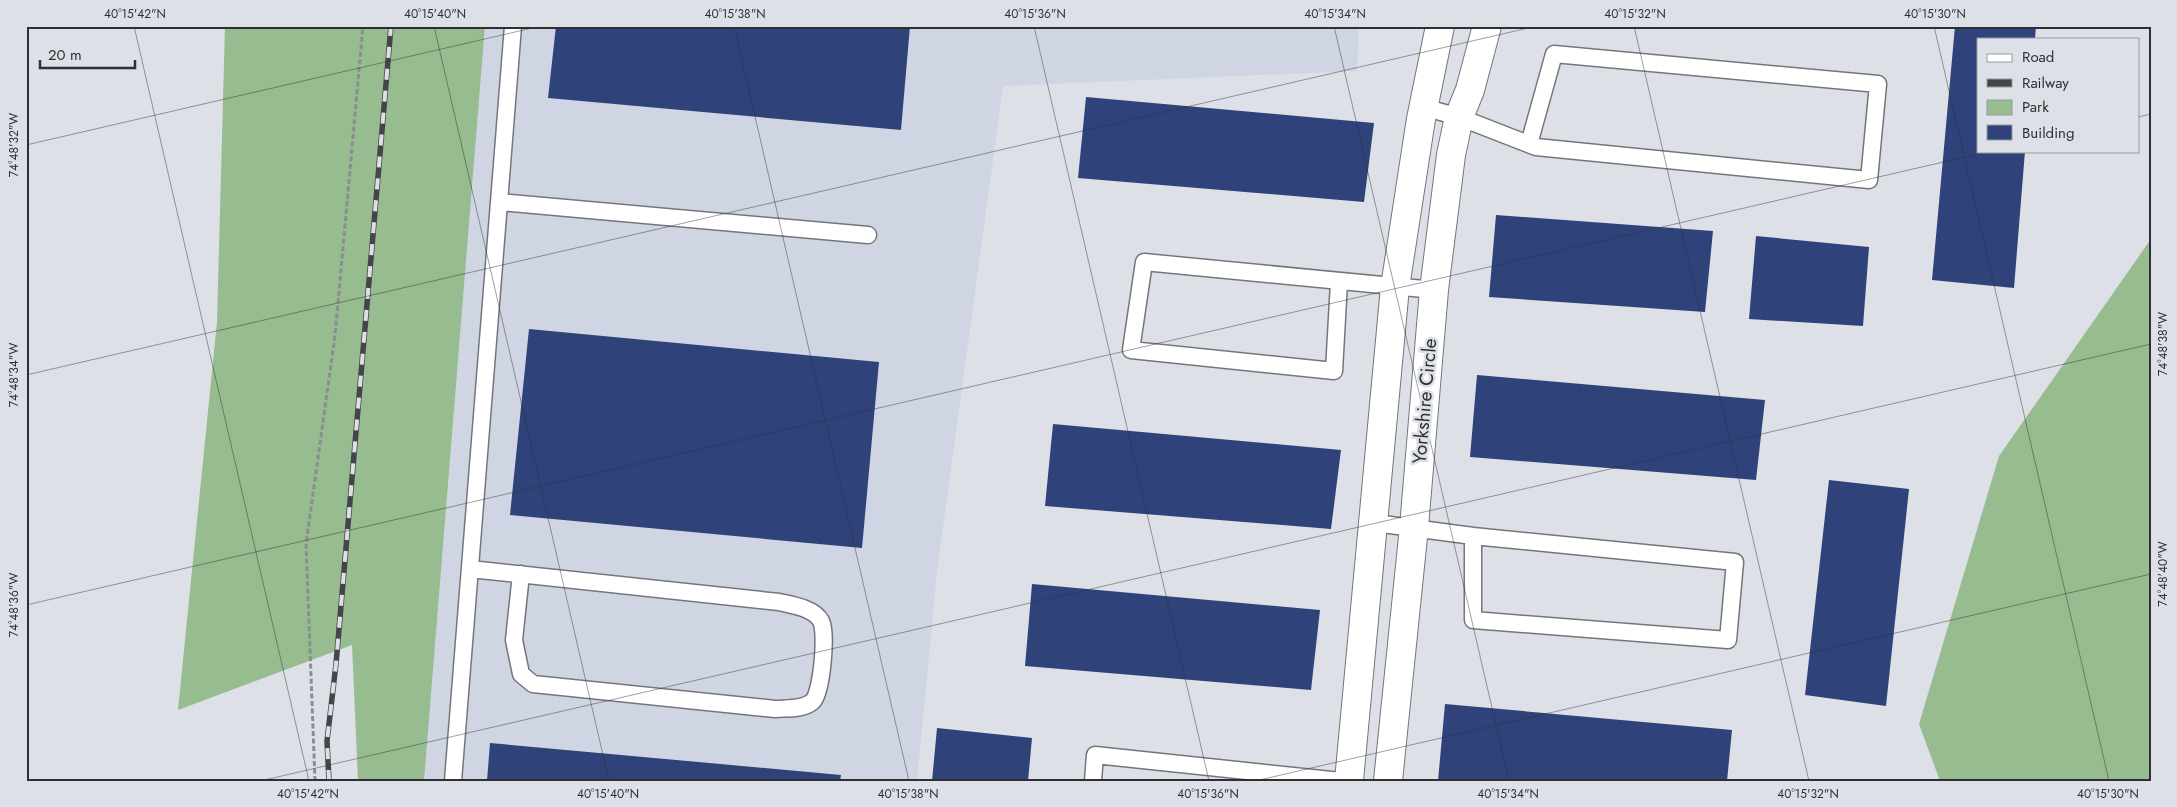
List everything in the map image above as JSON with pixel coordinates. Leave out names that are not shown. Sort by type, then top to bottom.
[{"type":"street","name":"Yorkshire Circle","points":[[1349,781],[1375,523],[1395,287],[1423,107],[1440,26]]},
{"type":"street","name":"Yorkshire Circle","points":[[1388,781],[1414,527],[1434,290],[1451,155],[1459,117],[1470,90],[1487,26]]},
{"type":"lane","points":[[453,781],[513,26]]},
{"type":"lane","points":[[1423,107],[1459,117],[1536,147],[1869,180],[1878,84],[1554,54],[1529,144]]},
{"type":"lane","points":[[499,202],[868,235]]},
{"type":"lane","points":[[1339,282],[1334,371],[1131,350],[1144,262],[1434,290]]},
{"type":"lane","points":[[1375,523],[1473,536],[1735,562],[1728,640],[1473,620],[1473,536]]},
{"type":"lane","points":[[470,569],[520,574],[779,602],[804,608],[820,619],[825,634],[819,689],[813,701],[801,707],[775,709],[533,684],[521,674],[514,640],[520,574]]},
{"type":"lane","points":[[1093,781],[1095,755],[1292,778],[1341,781]]},
{"type":"path","points":[[314,781],[306,544],[335,336],[363,26]]},
{"type":"shaded area","points":[[485,26],[1359,26],[1357,71],[1003,86],[937,572],[917,781],[424,781]]},
{"type":"green space","points":[[225,26],[485,26],[424,781],[358,781],[352,645],[178,710],[217,322]]},
{"type":"green space","points":[[2151,239],[2151,781],[1940,781],[1919,724],[1999,456]]},
{"type":"building","points":[[556,26],[910,26],[901,130],[548,98]]},
{"type":"building","points":[[1955,26],[2036,26],[2035,38],[1977,38],[1977,152],[2025,152],[2014,288],[1932,280]]},
{"type":"building","points":[[1086,97],[1374,123],[1364,202],[1078,178]]},
{"type":"building","points":[[1496,215],[1713,231],[1705,312],[1489,297]]},
{"type":"building","points":[[1756,236],[1869,247],[1863,326],[1749,319]]},
{"type":"building","points":[[529,329],[879,362],[862,548],[510,515]]},
{"type":"building","points":[[1477,375],[1765,400],[1756,480],[1470,457]]},
{"type":"building","points":[[1053,424],[1341,450],[1331,529],[1045,506]]},
{"type":"building","points":[[1829,480],[1909,489],[1886,706],[1805,695]]},
{"type":"building","points":[[1032,584],[1320,610],[1311,690],[1025,666]]},
{"type":"building","points":[[1445,704],[1732,730],[1727,781],[1438,781]]},
{"type":"building","points":[[937,728],[1032,738],[1028,781],[932,781]]},
{"type":"building","points":[[490,743],[841,775],[840,781],[487,781]]},
{"type":"railway","points":[[329,781],[327,741],[336,664],[391,26]]}]
